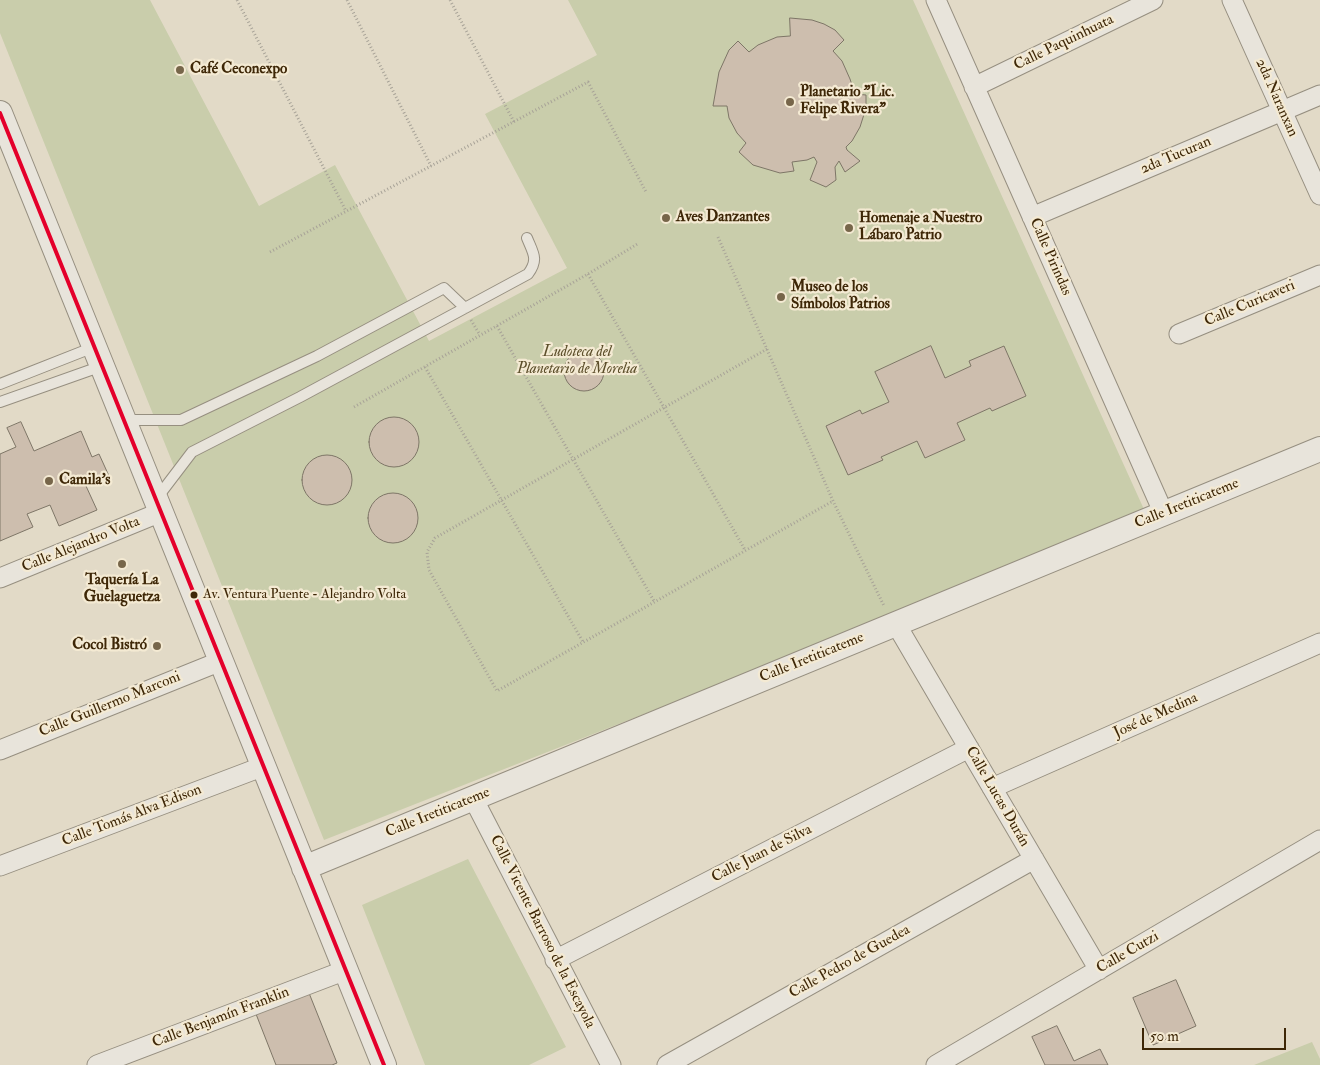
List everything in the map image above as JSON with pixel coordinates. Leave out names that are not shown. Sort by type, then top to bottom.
[{"type":"street","name":"Calle Pirindas","points":[[936,0],[1164,514]]},
{"type":"street","name":"Calle Paquinhuata","points":[[974,87],[1153,0]]},
{"type":"street","name":"2da Naranxan","points":[[1232,0],[1320,195]]},
{"type":"street","name":"2da Tucuran","points":[[1032,217],[1320,95]]},
{"type":"street","points":[[0,113],[384,1065]]},
{"type":"street","name":"Calle Curicaveri","points":[[1179,334],[1320,275]]},
{"type":"street","name":"Calle Iretiticateme","points":[[304,868],[1320,449]]},
{"type":"street","name":"Calle Alejandro Volta","points":[[0,578],[159,507]]},
{"type":"street","name":"Calle Lucas Durán","points":[[896,624],[1099,970]]},
{"type":"street","name":"José de Medina","points":[[992,788],[1320,644]]},
{"type":"street","name":"Calle Guillermo Marconi","points":[[0,750],[221,660]]},
{"type":"street","name":"Calle Juan de Silva","points":[[555,960],[969,748]]},
{"type":"street","name":"Calle Tomás Alva Edison","points":[[0,866],[264,766]]},
{"type":"street","name":"Calle Vicente Barroso de la Escayola","points":[[473,798],[555,960],[611,1065]]},
{"type":"street","name":"Calle Cutzi","points":[[936,1065],[1320,840]]},
{"type":"street","name":"Calle Pedro de Guedea","points":[[667,1065],[1034,859]]},
{"type":"street","name":"Calle Benjamín Franklin","points":[[97,1065],[346,970]]},
{"type":"lane","points":[[159,507],[157,498],[192,452],[300,397],[528,274],[534,266],[535,258],[527,238]]},
{"type":"lane","points":[[122,416],[124,420],[181,420],[317,356],[431,292],[444,288],[465,308]]},
{"type":"lane","points":[[0,384],[98,356]]},
{"type":"lane","points":[[0,402],[98,356]]},
{"type":"path","points":[[237,0],[346,211]]},
{"type":"path","points":[[347,0],[431,166]]},
{"type":"path","points":[[450,0],[514,122]]},
{"type":"path","points":[[270,252],[588,82],[646,192]]},
{"type":"path","points":[[718,237],[833,501],[888,612],[896,624]]},
{"type":"path","points":[[354,408],[639,243]]},
{"type":"path","points":[[588,274],[745,550]]},
{"type":"path","points":[[497,326],[654,602]]},
{"type":"path","points":[[767,349],[435,538],[427,552],[429,570],[497,690],[833,501]]},
{"type":"path","points":[[425,367],[583,642]]},
{"type":"green space","name":"Ludoteca del Planetario de Morelia","points":[[0,0],[150,0],[259,206],[335,165],[429,341],[567,268],[485,114],[597,55],[568,0],[913,0],[1147,516],[324,840],[0,33]]},
{"type":"green space","points":[[468,859],[566,1047],[529,1065],[425,1065],[362,905]]},
{"type":"green space","points":[[1312,1042],[1320,1059],[1320,1065],[1254,1065]]},
{"type":"building","name":"Planetario \"Lic. Felipe Rivera\"","points":[[790,18],[812,20],[835,30],[844,40],[833,51],[842,61],[855,94],[866,95],[866,108],[860,127],[846,147],[860,161],[845,172],[839,161],[835,167],[836,180],[826,187],[810,180],[817,162],[814,157],[792,162],[794,171],[780,173],[753,165],[739,152],[746,143],[737,133],[729,118],[727,106],[713,106],[719,72],[729,50],[738,41],[749,52],[758,45],[777,37],[790,36]]},
{"type":"building","points":[[931,346],[945,378],[971,366],[969,361],[1004,346],[1026,396],[992,411],[990,408],[957,423],[965,440],[925,458],[917,441],[881,457],[883,460],[848,475],[826,426],[860,410],[862,414],[889,402],[875,372]]},
{"type":"building","points":[[588,351],[595,354],[601,360],[604,371],[603,379],[595,388],[588,391],[580,391],[573,388],[565,379],[564,367],[567,360],[576,352]]},
{"type":"building","points":[[389,417],[399,417],[412,424],[419,437],[419,447],[412,460],[399,467],[389,467],[380,463],[373,456],[369,447],[369,437],[373,428],[380,421]]},
{"type":"building","name":"Camila's","points":[[21,422],[34,451],[81,431],[92,457],[99,454],[109,476],[86,486],[97,510],[59,526],[50,505],[27,514],[33,527],[0,541],[0,454],[16,447],[7,428]]},
{"type":"building","points":[[322,455],[332,455],[345,462],[352,475],[352,485],[345,498],[332,505],[322,505],[313,501],[306,494],[302,485],[302,475],[306,466],[313,459]]},
{"type":"building","points":[[388,493],[398,493],[411,500],[418,513],[418,523],[411,536],[398,543],[388,543],[379,539],[372,532],[368,523],[368,513],[372,504],[379,497]]},
{"type":"building","points":[[1176,980],[1196,1026],[1153,1045],[1133,998]]},
{"type":"building","points":[[309,993],[337,1063],[332,1065],[276,1065],[256,1014]]},
{"type":"building","points":[[1057,1026],[1074,1061],[1100,1049],[1108,1065],[1045,1065],[1032,1037]]},
{"type":"transit line","points":[[0,113],[384,1065]]},
{"type":"place","name":"Café Ceconexpo","points":[[180,70]]},
{"type":"place","name":"Planetario \"Lic. Felipe Rivera\"","points":[[790,102]]},
{"type":"place","name":"Aves Danzantes","points":[[666,218]]},
{"type":"place","name":"Homenaje a Nuestro Lábaro Patrio","points":[[849,228]]},
{"type":"place","name":"Museo de los Símbolos Patrios","points":[[781,297]]},
{"type":"place","name":"Camila's","points":[[49,481]]},
{"type":"place","name":"Taquería La Guelaguetza","points":[[122,564]]},
{"type":"place","name":"Av. Ventura Puente - Alejandro Volta","points":[[194,595]]},
{"type":"place","name":"Cocol Bistró","points":[[157,646]]}]
